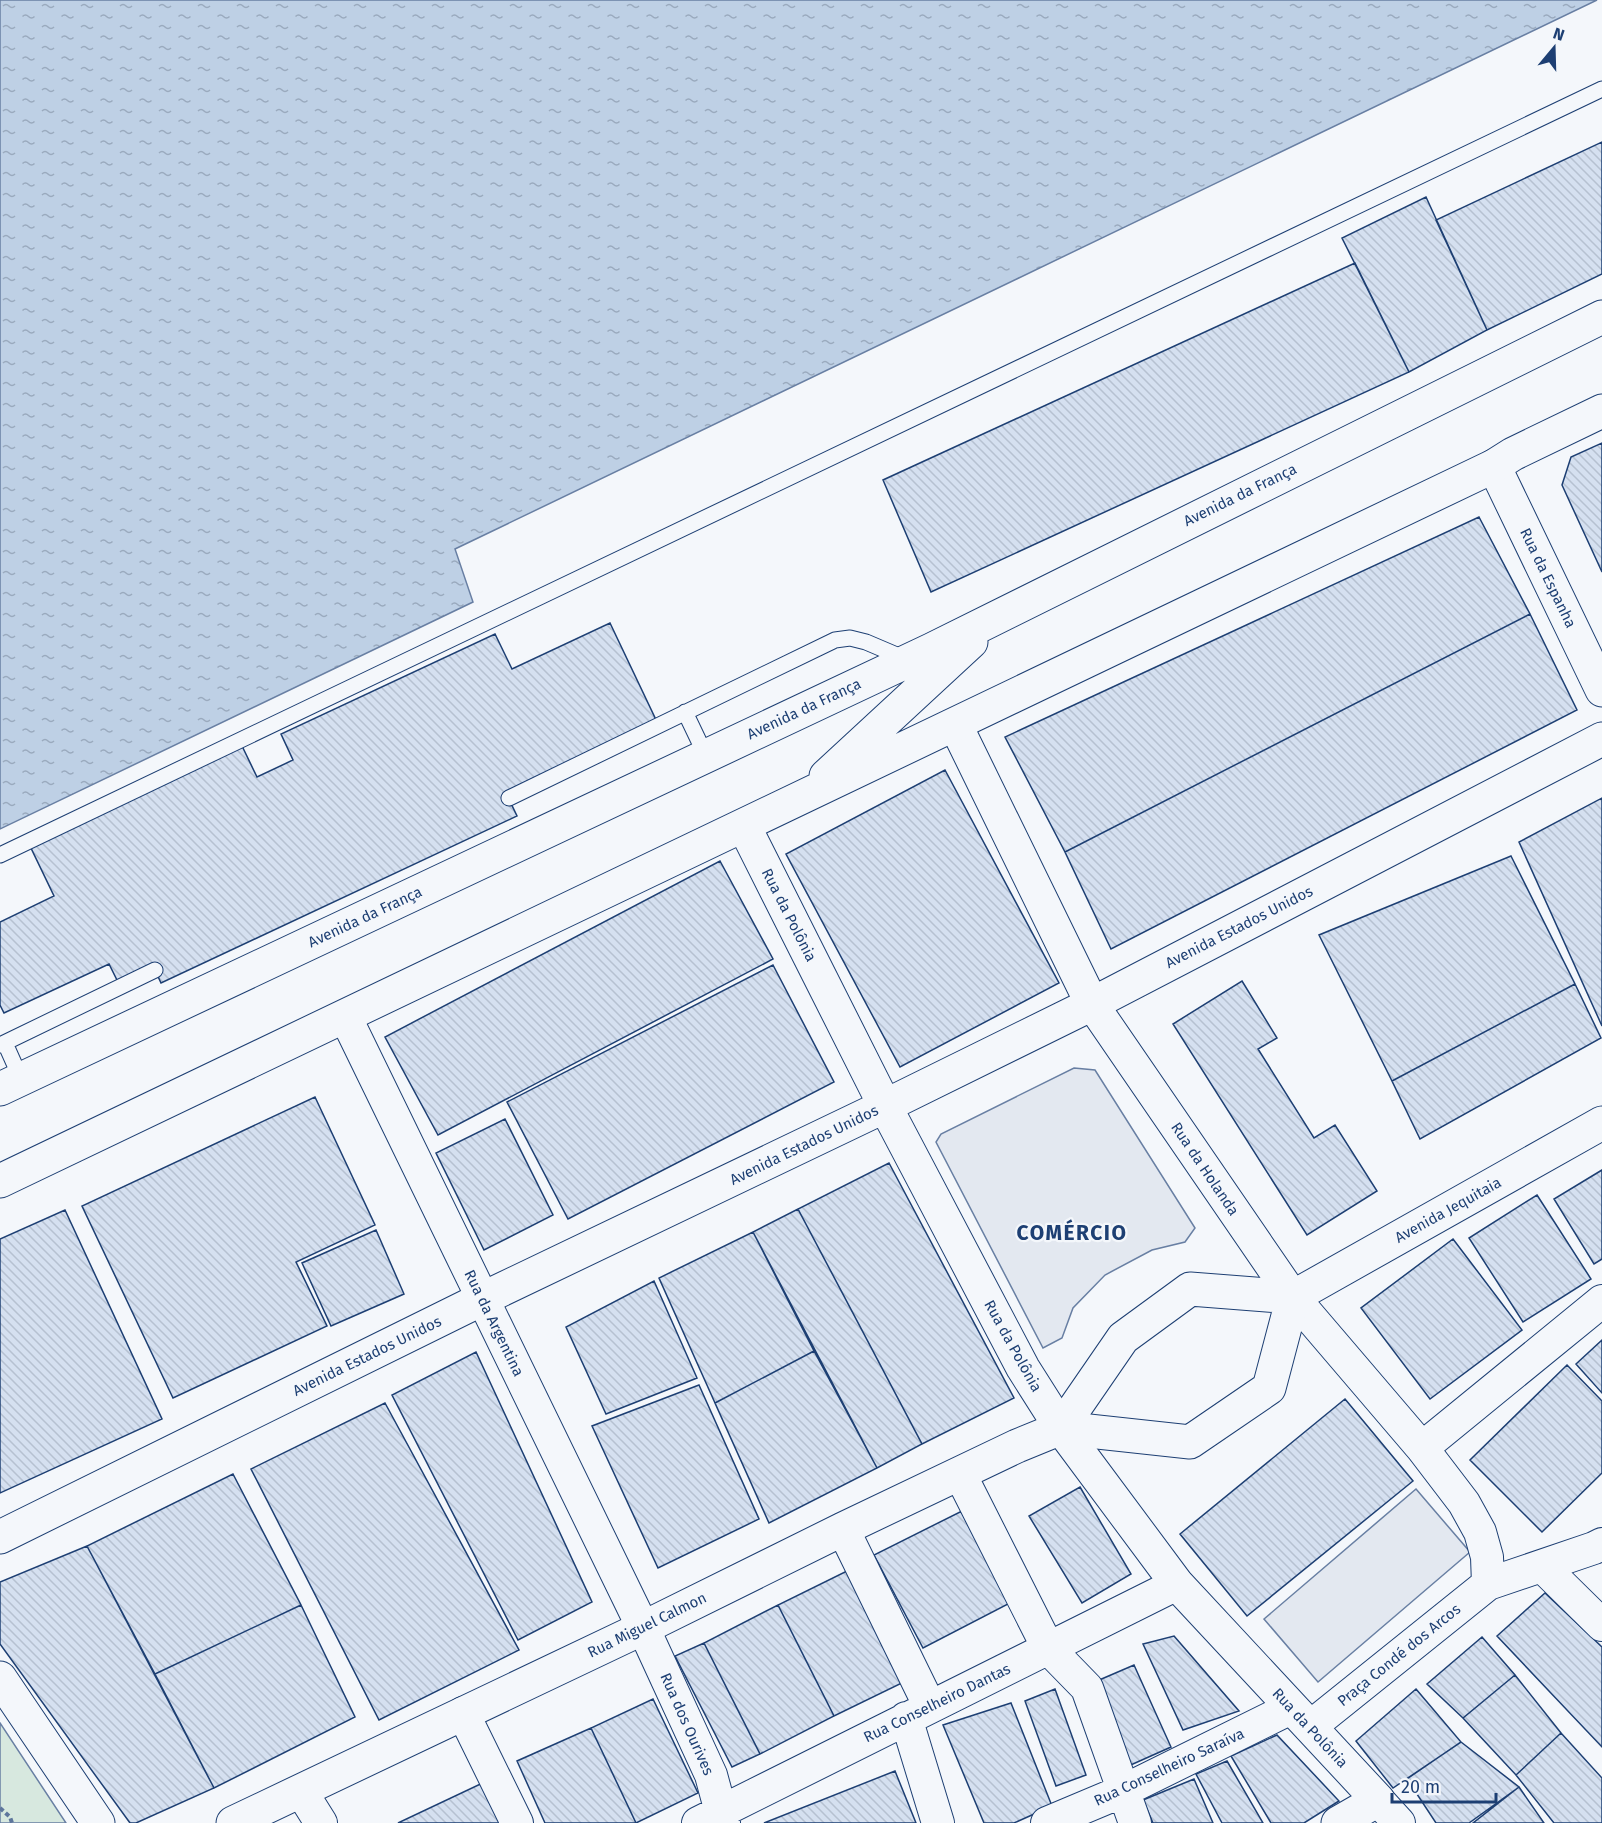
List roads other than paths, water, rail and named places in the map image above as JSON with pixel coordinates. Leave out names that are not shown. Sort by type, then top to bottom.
[{"type":"main road","name":"Avenida da França","points":[[11,1084],[909,660],[1602,317]]},
{"type":"main road","points":[[0,1181],[956,726],[1602,411]]},
{"type":"main road","name":"Rua da Espanha","points":[[1504,460],[1602,642]]},
{"type":"main road","name":"Rua da Espanha","points":[[1504,460],[1602,690]]},
{"type":"main road","points":[[803,798],[1003,612]]},
{"type":"main road","name":"Rua da Holanda","points":[[956,726],[1092,1004]]},
{"type":"main road","name":"Avenida Estados Unidos","points":[[0,1537],[482,1299],[1092,1004],[1602,739]]},
{"type":"main road","name":"Rua da Polônia","points":[[744,826],[885,1106],[1023,1368],[1061,1428],[1177,1584],[1389,1811]]},
{"type":"main road","name":"Avenida Jequitaia","points":[[1293,1297],[1602,1123]]},
{"type":"main road","points":[[1190,1289],[1293,1297],[1269,1388],[1190,1442],[1061,1428],[1123,1338],[1190,1289]]},
{"type":"main road","name":"Rua Miguel Calmon","points":[[233,1823],[643,1628],[843,1529],[1061,1428]]},
{"type":"main road","points":[[0,1678],[98,1823]]},
{"type":"main road","points":[[1338,1823],[1389,1811]]},
{"type":"street","name":"Rua da Holanda","points":[[1092,1004],[1293,1297],[1422,1448],[1464,1503],[1480,1532],[1488,1557],[1488,1584]]},
{"type":"street","name":"Rua da Argentina","points":[[346,1018],[643,1628]]},
{"type":"street","points":[[1422,1448],[1602,1301]]},
{"type":"street","points":[[960,1474],[1048,1648],[1087,1688],[1135,1823]]},
{"type":"street","points":[[843,1529],[918,1712],[938,1823]]},
{"type":"street","points":[[1488,1584],[1602,1544]]},
{"type":"street","points":[[1542,1566],[1602,1625]]},
{"type":"street","name":"Rua Conselheiro Dantas","points":[[714,1819],[918,1712],[1177,1584]]},
{"type":"street","name":"Praça Condé dos Arcos","points":[[1300,1718],[1488,1584]]},
{"type":"street","name":"Rua dos Ourives","points":[[643,1628],[711,1775],[714,1819]]},
{"type":"street","points":[[463,1713],[517,1823]]},
{"type":"street","name":"Rua Conselheiro Saraíva","points":[[1047,1823],[1300,1718]]},
{"type":"street","points":[[301,1791],[321,1823]]},
{"type":"lane","points":[[0,855],[1602,89]]},
{"type":"lane","points":[[509,798],[835,640],[850,638],[866,642],[909,660]]},
{"type":"lane","points":[[686,712],[706,756]]},
{"type":"lane","points":[[11,1084],[2,1044],[155,970]]},
{"type":"water","points":[[0,0],[1597,0],[455,549],[473,602],[0,829]]},
{"type":"district","name":"COMÉRCIO","points":[[1072,1233]]}]
